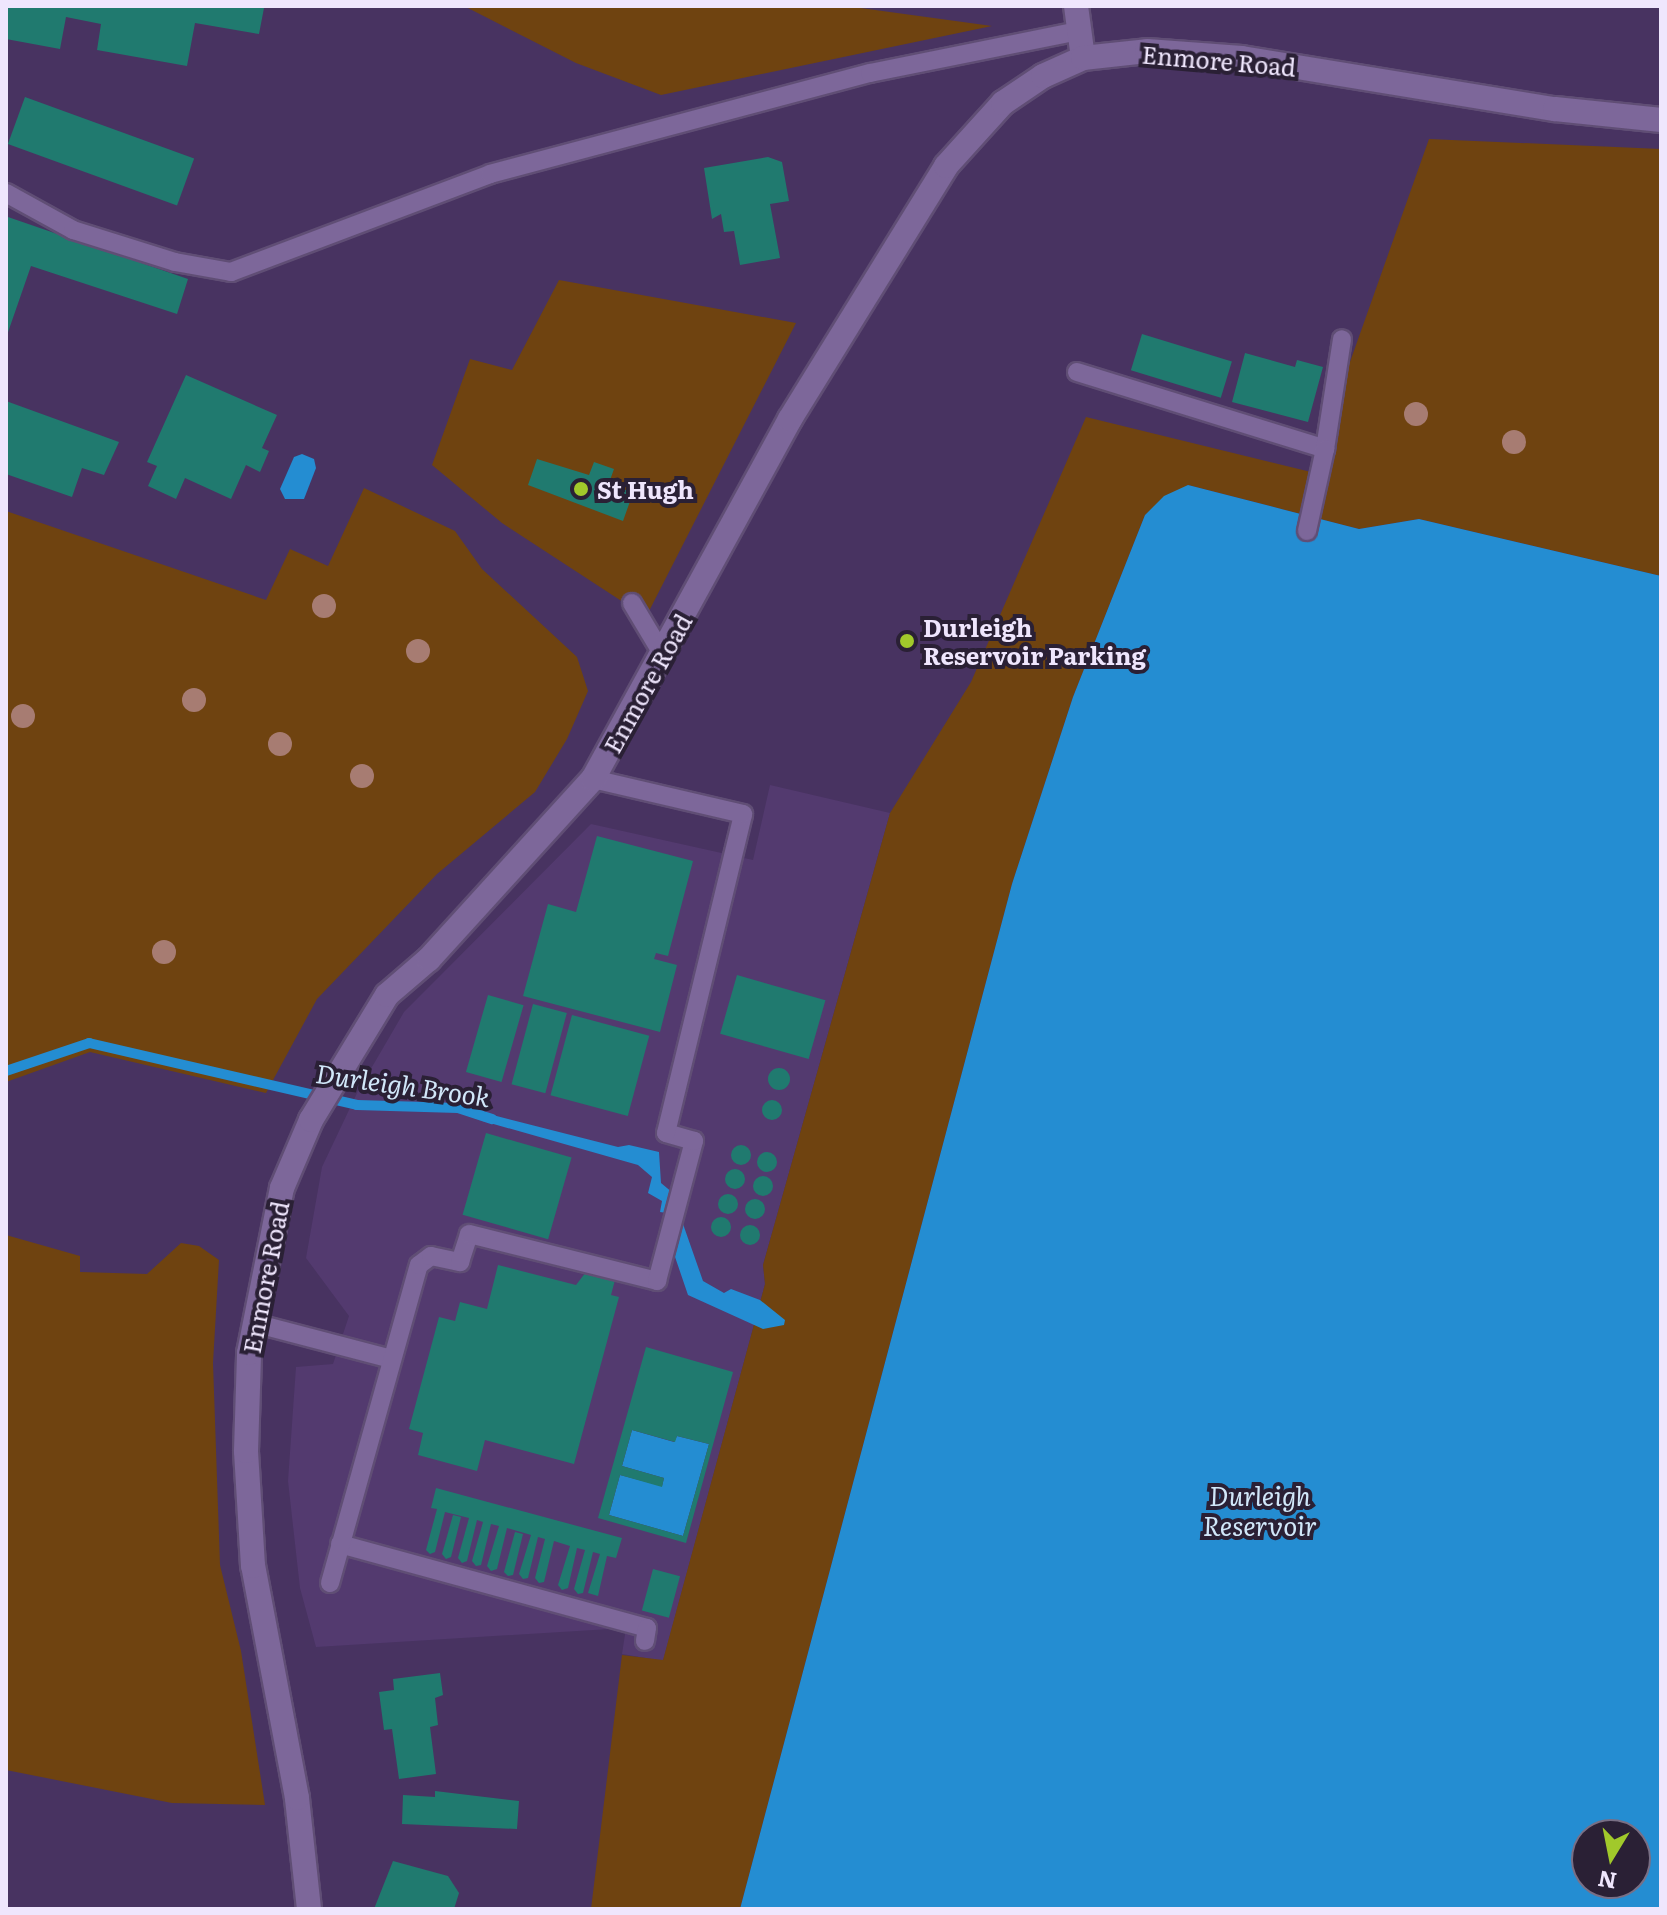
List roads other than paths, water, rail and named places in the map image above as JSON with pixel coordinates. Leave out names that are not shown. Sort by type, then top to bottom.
[{"type":"street","points":[[1076,6],[1083,58]]},
{"type":"street","name":"Enmore Road","points":[[309,1909],[297,1798],[253,1566],[246,1451],[254,1323],[282,1188],[311,1120],[387,995],[429,959],[593,779],[790,419],[946,166],[1003,103],[1083,58],[1147,51],[1242,58],[1555,109],[1661,120]]},
{"type":"lane","points":[[6,193],[73,230],[175,262],[231,272],[490,174],[870,73],[1078,31]]},
{"type":"lane","points":[[1307,531],[1325,449],[1342,339]]},
{"type":"lane","points":[[1077,372],[1325,449]]},
{"type":"lane","points":[[632,603],[663,655]]},
{"type":"lane","points":[[330,1583],[419,1265],[431,1256],[460,1262],[469,1234],[657,1281],[694,1141],[666,1133],[743,814],[593,779]]},
{"type":"lane","points":[[254,1323],[391,1359]]},
{"type":"lane","points":[[340,1544],[647,1628],[645,1641]]},
{"type":"water","points":[[302,454],[314,459],[316,468],[304,499],[285,499],[280,489],[294,457]]},
{"type":"water","name":"Durleigh Reservoir","points":[[1188,485],[1359,529],[1419,519],[1661,576],[1661,1909],[740,1909],[1012,884],[1073,697],[1145,515],[1164,496]]},
{"type":"water","points":[[485,1113],[618,1147],[629,1145],[659,1152],[661,1183],[673,1193],[667,1213],[660,1212],[662,1201],[648,1193],[652,1177],[638,1165],[483,1121],[480,1115]]},
{"type":"water","points":[[683,1224],[703,1281],[724,1293],[731,1289],[760,1300],[785,1320],[784,1325],[763,1329],[688,1295],[673,1251]]},
{"type":"water","points":[[632,1430],[674,1442],[677,1436],[709,1444],[683,1536],[609,1515],[620,1475],[662,1486],[664,1478],[622,1466]]},
{"type":"waterway","name":"Durleigh Brook","points":[[6,1071],[89,1043],[357,1105],[458,1108],[492,1119]]},
{"type":"place","name":"St Hugh","points":[[581,489]]},
{"type":"place","name":"Durleigh Reservoir Parking","points":[[907,641]]}]
